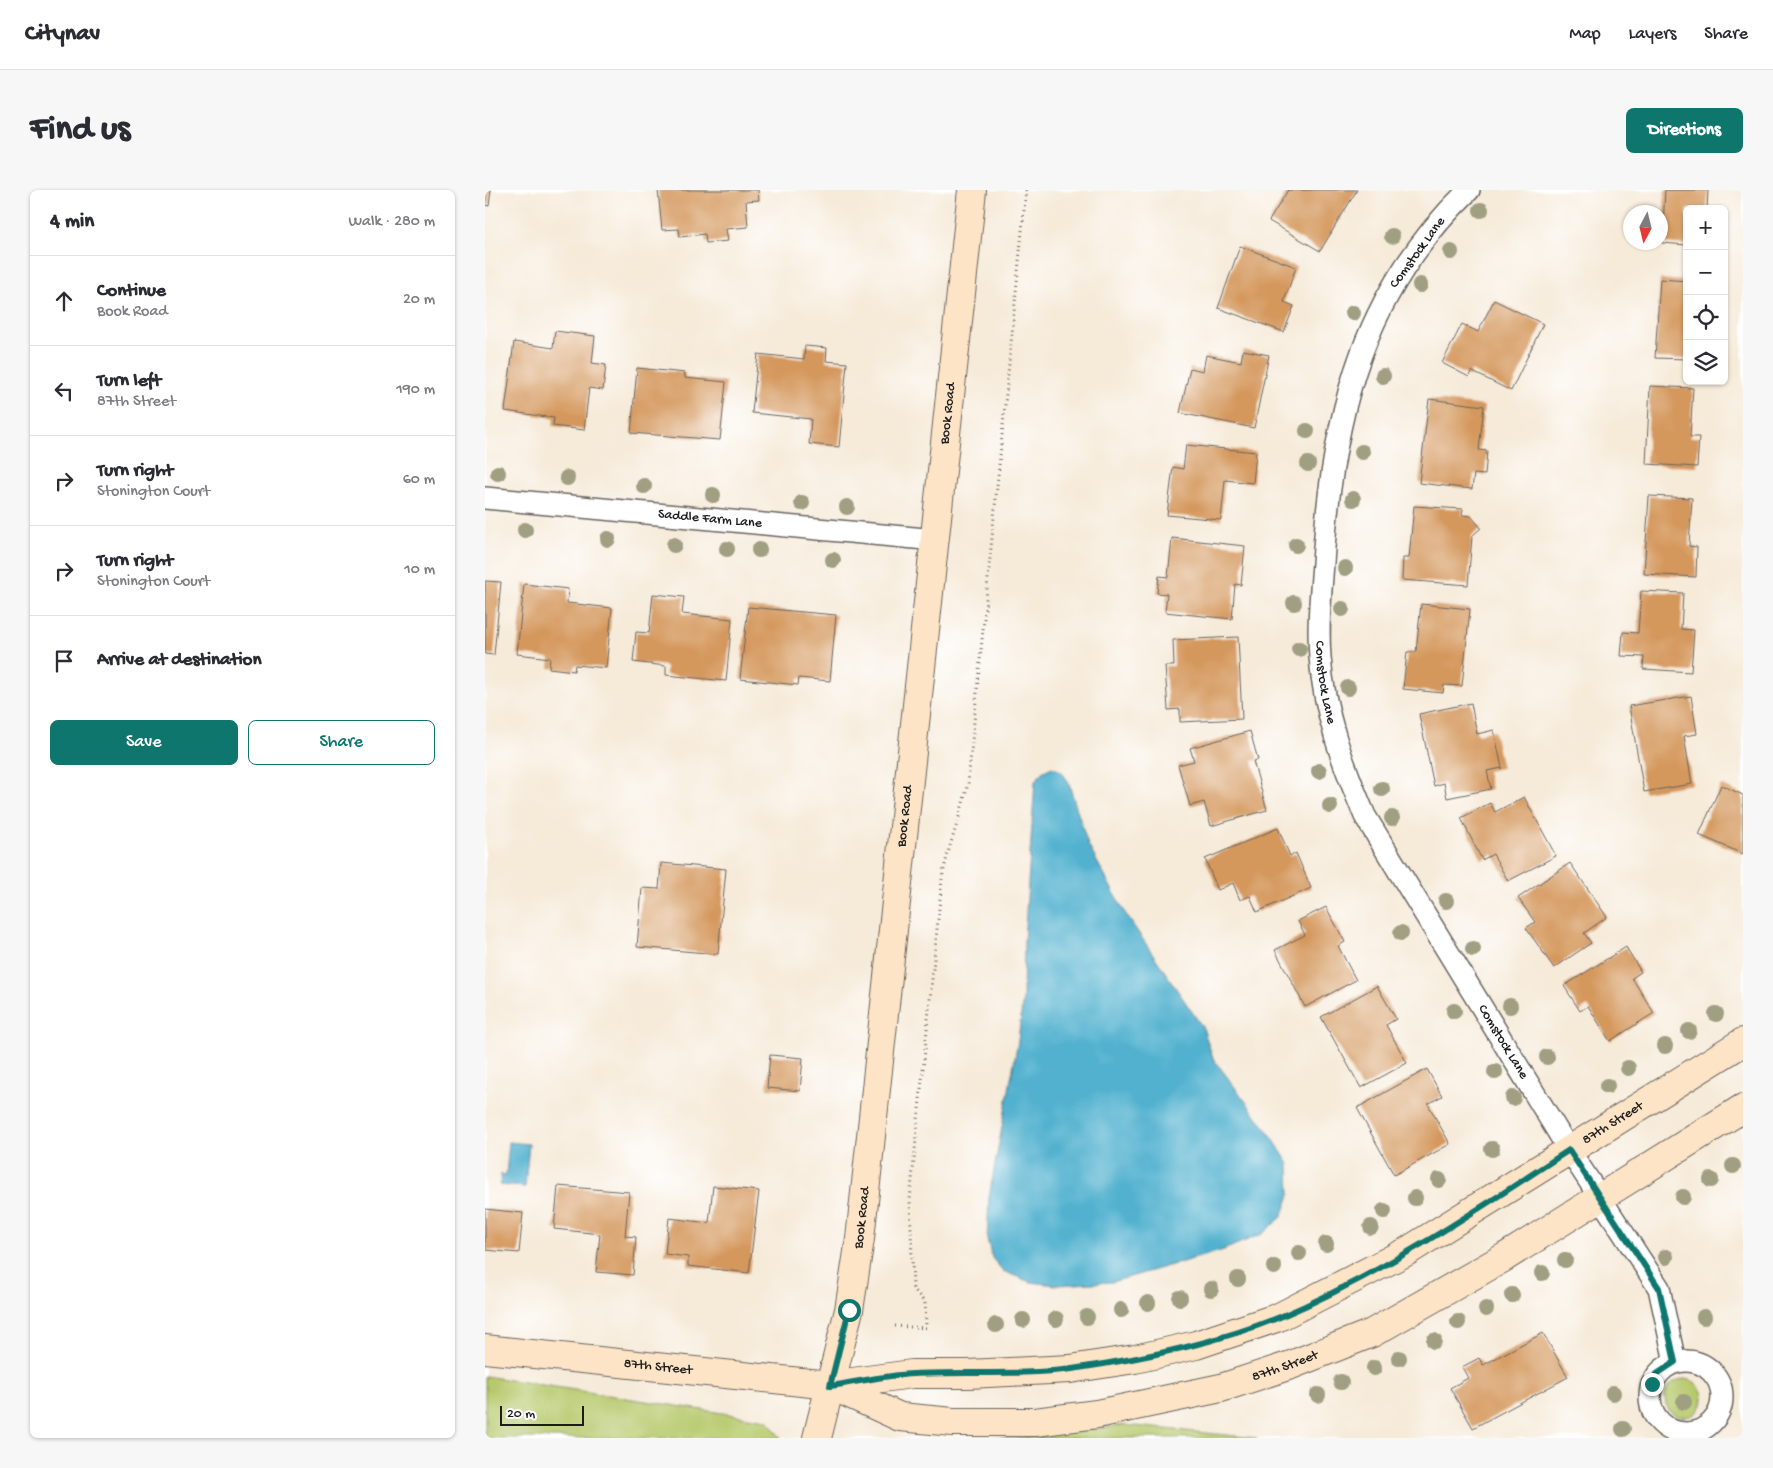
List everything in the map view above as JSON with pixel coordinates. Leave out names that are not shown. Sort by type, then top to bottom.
[{"type":"street","name":"Book Road","points":[[817,1438],[849,1310],[860,1240],[972,190]]},
{"type":"street","name":"Comstock Lane","points":[[1469,190],[1420,245],[1396,279],[1354,370],[1339,426],[1329,488],[1319,618],[1320,658],[1333,731],[1345,769],[1365,816],[1569,1150],[1659,1288],[1675,1362]]},
{"type":"street","name":"Saddle Farm Lane","points":[[485,498],[936,540]]},
{"type":"street","name":"87th Street","points":[[485,1350],[830,1386],[912,1374],[968,1374],[1070,1369],[1135,1359],[1237,1332],[1279,1317],[1406,1252],[1743,1042]]},
{"type":"street","name":"87th Street","points":[[830,1386],[900,1417],[953,1422],[1035,1422],[1097,1414],[1221,1388],[1291,1365],[1372,1333],[1481,1271],[1743,1108]]},
{"type":"path","points":[[895,1326],[927,1328],[925,1304],[913,1288],[911,1264],[911,1200],[914,1154],[941,879],[947,852],[963,808],[968,783],[1026,190]]},
{"type":"green space","points":[[485,1376],[767,1420],[781,1438],[485,1438]]},
{"type":"green space","points":[[1684,1379],[1697,1385],[1703,1398],[1697,1411],[1684,1417],[1671,1411],[1665,1398],[1671,1385]]},
{"type":"green space","points":[[1123,1425],[1257,1438],[994,1438],[1039,1436]]},
{"type":"water","points":[[1052,767],[1061,771],[1068,781],[1088,845],[1125,913],[1203,1028],[1213,1058],[1270,1134],[1289,1164],[1290,1195],[1282,1217],[1262,1234],[1221,1251],[1112,1282],[1056,1285],[1030,1282],[1003,1271],[992,1258],[987,1239],[989,1197],[1018,1041],[1023,997],[1024,941],[1035,781],[1042,772]]},
{"type":"water","points":[[509,1142],[529,1144],[525,1187],[500,1185],[501,1174],[506,1175]]},
{"type":"building","points":[[485,190],[491,190],[489,206],[485,205]]},
{"type":"building","points":[[658,190],[758,190],[759,200],[746,201],[748,227],[726,229],[728,241],[706,243],[705,234],[680,237],[679,229],[662,230]]},
{"type":"building","points":[[1288,190],[1357,190],[1320,251],[1269,221]]},
{"type":"building","points":[[1665,190],[1708,190],[1707,205],[1683,205],[1683,245],[1668,243],[1668,205],[1664,205]]},
{"type":"building","points":[[1240,246],[1296,267],[1284,302],[1294,306],[1284,332],[1218,308]]},
{"type":"building","points":[[1660,279],[1683,281],[1683,359],[1655,358]]},
{"type":"building","points":[[1494,300],[1543,324],[1511,391],[1471,371],[1469,377],[1442,363],[1462,324],[1478,332]]},
{"type":"building","points":[[555,331],[595,336],[592,363],[606,365],[603,390],[589,388],[584,430],[553,426],[554,418],[505,411],[514,342],[553,348]]},
{"type":"building","points":[[805,346],[827,348],[826,361],[847,363],[839,447],[809,444],[811,419],[752,413],[758,354],[804,359]]},
{"type":"building","points":[[1243,350],[1269,355],[1254,428],[1180,413],[1190,368],[1203,371],[1206,355],[1241,362]]},
{"type":"building","points":[[637,368],[685,373],[685,378],[726,382],[720,440],[631,433]]},
{"type":"building","points":[[1650,386],[1693,388],[1690,437],[1699,437],[1697,467],[1646,464]]},
{"type":"building","points":[[1429,399],[1484,406],[1479,450],[1487,451],[1485,475],[1474,474],[1472,489],[1419,483]]},
{"type":"building","points":[[1186,445],[1256,452],[1253,483],[1225,480],[1221,520],[1167,515],[1173,467],[1183,469]]},
{"type":"building","points":[[1649,496],[1692,498],[1689,546],[1697,547],[1696,577],[1644,574]]},
{"type":"building","points":[[1414,506],[1463,509],[1462,515],[1471,516],[1481,528],[1472,536],[1468,585],[1402,580],[1403,558],[1409,558]]},
{"type":"building","points":[[1172,538],[1245,546],[1241,585],[1235,584],[1232,619],[1165,612],[1167,594],[1157,593],[1159,576],[1168,577]]},
{"type":"building","points":[[485,581],[501,582],[494,655],[485,654]]},
{"type":"building","points":[[524,584],[568,589],[567,603],[612,608],[606,668],[575,665],[574,671],[549,668],[550,658],[517,654]]},
{"type":"building","points":[[1641,591],[1683,593],[1681,629],[1694,630],[1691,672],[1643,669],[1644,657],[1621,656],[1623,632],[1638,633]]},
{"type":"building","points":[[653,594],[684,597],[682,614],[732,619],[726,681],[666,675],[666,666],[633,662],[636,632],[649,633]]},
{"type":"building","points":[[1421,604],[1470,609],[1462,686],[1444,685],[1443,693],[1403,689],[1407,652],[1416,652]]},
{"type":"building","points":[[748,607],[836,615],[830,681],[799,678],[798,685],[740,679]]},
{"type":"building","points":[[1238,637],[1242,719],[1180,722],[1180,709],[1168,710],[1165,666],[1174,666],[1173,640]]},
{"type":"building","points":[[1691,696],[1697,734],[1684,736],[1692,784],[1644,792],[1629,706]]},
{"type":"building","points":[[1471,703],[1477,734],[1494,730],[1502,768],[1487,771],[1491,789],[1447,798],[1444,783],[1434,786],[1419,714]]},
{"type":"building","points":[[1250,731],[1258,760],[1253,761],[1267,810],[1211,826],[1204,802],[1190,806],[1178,765],[1194,761],[1190,748]]},
{"type":"building","points":[[1721,785],[1743,795],[1743,854],[1699,835]]},
{"type":"building","points":[[1524,797],[1556,856],[1508,881],[1493,854],[1482,860],[1461,818],[1490,803],[1495,812]]},
{"type":"building","points":[[1278,828],[1290,856],[1296,853],[1311,888],[1257,912],[1250,896],[1240,900],[1233,883],[1218,890],[1205,859]]},
{"type":"building","points":[[661,863],[726,869],[718,954],[637,947],[642,888],[659,889]]},
{"type":"building","points":[[1570,863],[1607,917],[1584,933],[1591,943],[1554,968],[1526,928],[1535,922],[1518,898]]},
{"type":"building","points":[[1326,907],[1345,942],[1338,946],[1356,980],[1305,1007],[1275,950],[1305,935],[1298,921]]},
{"type":"building","points":[[1626,947],[1641,972],[1632,978],[1654,1013],[1610,1041],[1588,1006],[1580,1011],[1564,986]]},
{"type":"building","points":[[1377,986],[1396,1019],[1386,1025],[1407,1063],[1361,1088],[1321,1017]]},
{"type":"building","points":[[770,1055],[803,1058],[800,1091],[767,1088]]},
{"type":"building","points":[[1427,1069],[1442,1096],[1428,1104],[1450,1144],[1394,1175],[1357,1108]]},
{"type":"building","points":[[558,1186],[629,1192],[625,1236],[636,1237],[633,1275],[596,1272],[600,1234],[554,1229]]},
{"type":"building","points":[[713,1186],[759,1191],[749,1273],[688,1266],[688,1257],[665,1254],[669,1218],[709,1223]]},
{"type":"building","points":[[485,1209],[523,1213],[519,1253],[485,1250]]},
{"type":"building","points":[[1543,1333],[1568,1377],[1473,1428],[1450,1388],[1468,1378],[1462,1367],[1479,1358],[1483,1365]]},
{"type":"route","points":[[849,1310],[830,1386],[912,1374],[1023,1373],[1070,1369],[1135,1359],[1237,1332],[1279,1317],[1323,1296],[1406,1252],[1569,1150],[1659,1288],[1675,1362],[1657,1374],[1652,1384]]}]
